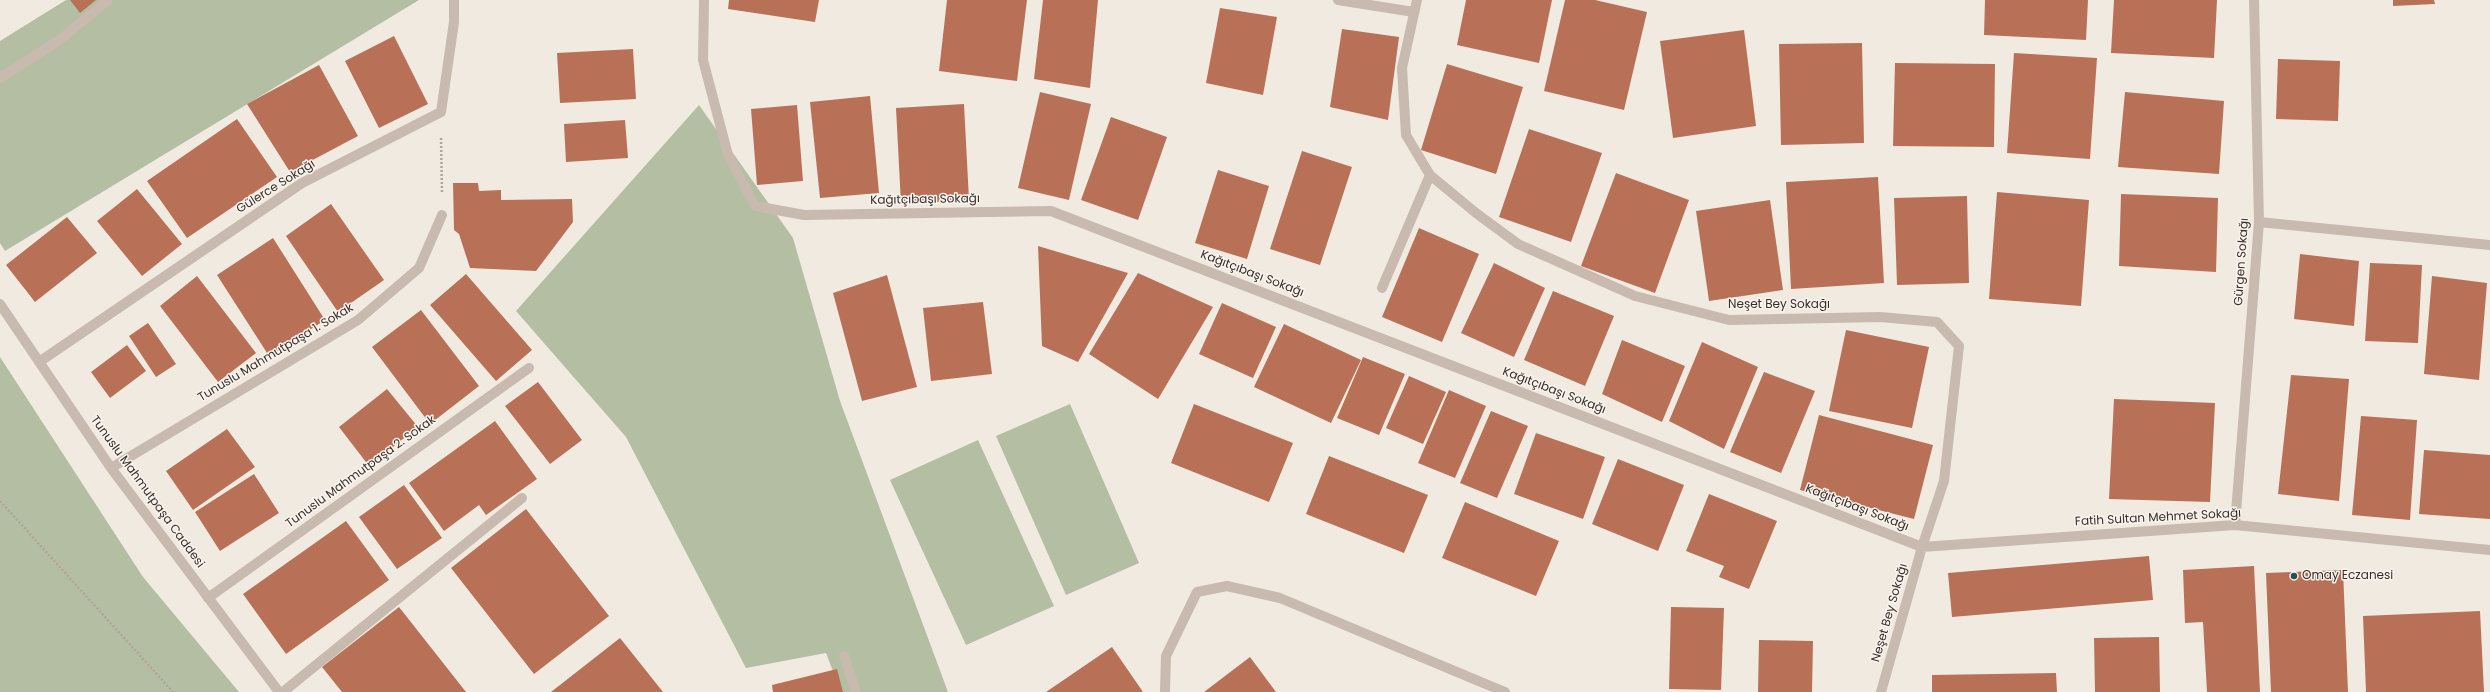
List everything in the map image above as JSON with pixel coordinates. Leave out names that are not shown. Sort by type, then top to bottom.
[{"type":"street","points":[[0,78],[61,39],[108,0]]},
{"type":"street","points":[[441,112],[454,22],[454,0]]},
{"type":"street","name":"Kağıtçıbaşı Sokağı","points":[[704,0],[702,60],[728,154],[755,206],[804,216],[1051,211],[1922,547]]},
{"type":"street","points":[[1338,0],[1414,12]]},
{"type":"street","name":"Neşet Bey Sokağı","points":[[1417,0],[1402,68],[1406,135],[1430,175],[1476,213],[1518,244],[1635,296],[1729,320],[1880,317],[1937,322],[1959,346],[1944,481],[1922,547],[1881,692]]},
{"type":"street","name":"Gürgen Sokağı","points":[[2235,525],[2258,222],[2254,0]]},
{"type":"street","name":"Gülerce Sokağı","points":[[39,362],[302,183],[441,112]]},
{"type":"street","points":[[1382,288],[1430,175]]},
{"type":"street","name":"Tunuslu Mahmutpaşa 1. Sokak","points":[[111,468],[358,320],[419,268],[442,216]]},
{"type":"street","points":[[2258,222],[2490,245]]},
{"type":"street","name":"Tunuslu Mahmutpaşa Caddesi","points":[[0,304],[111,468],[279,692]]},
{"type":"street","name":"Tunuslu Mahmutpaşa 2. Sokak","points":[[208,598],[529,368]]},
{"type":"street","points":[[283,692],[522,498]]},
{"type":"street","name":"Fatih Sultan Mehmet Sokağı","points":[[1922,547],[2235,525],[2490,550]]},
{"type":"street","points":[[1165,692],[1166,656],[1197,592],[1227,586],[1280,598],[1505,692]]},
{"type":"street","points":[[844,656],[856,692]]},
{"type":"path","points":[[441,112],[442,216]]},
{"type":"path","points":[[0,501],[99,608],[173,692]]},
{"type":"green space","points":[[66,0],[419,0],[5,251],[0,243],[0,41]]},
{"type":"green space","points":[[699,105],[793,238],[840,401],[948,692],[841,692],[826,653],[746,668],[626,437],[516,311]]},
{"type":"green space","points":[[0,357],[143,577],[239,692],[0,692]]},
{"type":"green space","points":[[1070,404],[1139,563],[1066,595],[996,436]]},
{"type":"green space","points":[[978,440],[1054,606],[966,645],[890,480]]},
{"type":"building","points":[[70,0],[96,0],[80,13]]},
{"type":"building","points":[[729,0],[819,0],[815,22],[728,9]]},
{"type":"building","points":[[947,0],[1027,0],[1017,81],[939,71]]},
{"type":"building","points":[[1043,0],[1098,0],[1090,88],[1034,79]]},
{"type":"building","points":[[1466,0],[1552,0],[1539,63],[1457,45]]},
{"type":"building","points":[[1565,0],[1595,0],[1647,12],[1624,110],[1544,91]]},
{"type":"building","points":[[1985,0],[2088,0],[2086,40],[1984,35]]},
{"type":"building","points":[[2114,0],[2217,0],[2214,58],[2111,53]]},
{"type":"building","points":[[2393,0],[2434,0],[2435,4],[2393,6]]},
{"type":"building","points":[[1220,8],[1277,17],[1263,95],[1206,83]]},
{"type":"building","points":[[1342,29],[1399,37],[1388,120],[1330,107]]},
{"type":"building","points":[[1744,30],[1756,126],[1673,138],[1660,41]]},
{"type":"building","points":[[394,36],[428,104],[379,128],[345,61]]},
{"type":"building","points":[[1862,43],[1864,143],[1781,145],[1779,44]]},
{"type":"building","points":[[633,49],[636,99],[560,103],[557,53]]},
{"type":"building","points":[[2014,53],[2097,58],[2090,159],[2007,153]]},
{"type":"building","points":[[2278,59],[2340,61],[2338,121],[2276,119]]},
{"type":"building","points":[[1895,63],[1995,64],[1994,147],[1893,146]]},
{"type":"building","points":[[1447,64],[1523,87],[1496,174],[1421,150]]},
{"type":"building","points":[[319,65],[358,136],[290,172],[247,104]]},
{"type":"building","points":[[1040,92],[1091,104],[1069,200],[1018,188]]},
{"type":"building","points":[[2125,92],[2224,101],[2219,174],[2118,167]]},
{"type":"building","points":[[870,96],[879,193],[820,198],[810,102]]},
{"type":"building","points":[[964,104],[969,200],[901,204],[896,108]]},
{"type":"building","points":[[797,105],[803,181],[757,185],[751,109]]},
{"type":"building","points":[[1111,117],[1167,137],[1138,220],[1081,200]]},
{"type":"building","points":[[237,119],[277,177],[187,238],[147,181]]},
{"type":"building","points":[[625,120],[628,158],[566,162],[564,124]]},
{"type":"building","points":[[1529,129],[1602,153],[1571,242],[1499,217]]},
{"type":"building","points":[[1302,151],[1352,167],[1320,265],[1270,249]]},
{"type":"building","points":[[1218,170],[1269,186],[1247,259],[1195,243]]},
{"type":"building","points":[[1616,173],[1689,200],[1655,293],[1581,266]]},
{"type":"building","points":[[1878,177],[1884,283],[1791,289],[1786,182]]},
{"type":"building","points":[[453,183],[478,183],[479,191],[501,190],[501,200],[572,199],[573,222],[536,271],[470,268],[459,234],[454,230]]},
{"type":"building","points":[[137,189],[182,244],[142,276],[97,221]]},
{"type":"building","points":[[1997,192],[2089,200],[2081,306],[1989,299]]},
{"type":"building","points":[[2121,194],[2218,198],[2216,272],[2119,266]]},
{"type":"building","points":[[1967,196],[1969,283],[1897,285],[1894,198]]},
{"type":"building","points":[[1770,200],[1783,290],[1709,301],[1696,211]]},
{"type":"building","points":[[331,204],[384,280],[338,312],[286,236]]},
{"type":"building","points":[[67,217],[97,253],[35,302],[6,265]]},
{"type":"building","points":[[1419,228],[1479,254],[1442,342],[1382,317]]},
{"type":"building","points":[[273,238],[325,320],[269,356],[217,275]]},
{"type":"building","points":[[1038,246],[1128,273],[1078,362],[1042,346]]},
{"type":"building","points":[[2300,254],[2359,261],[2354,326],[2294,319]]},
{"type":"building","points":[[1494,263],[1545,288],[1514,357],[1461,333]]},
{"type":"building","points":[[2370,263],[2422,265],[2418,343],[2365,341]]},
{"type":"building","points":[[1138,273],[1213,307],[1158,399],[1089,354]]},
{"type":"building","points":[[466,274],[532,350],[496,381],[430,305]]},
{"type":"building","points":[[887,275],[917,387],[862,401],[833,293]]},
{"type":"building","points":[[197,276],[256,353],[218,382],[160,306]]},
{"type":"building","points":[[2432,276],[2487,283],[2479,380],[2424,374]]},
{"type":"building","points":[[1553,291],[1614,316],[1585,386],[1524,360]]},
{"type":"building","points":[[983,302],[992,374],[931,381],[923,308]]},
{"type":"building","points":[[1222,303],[1276,327],[1253,378],[1199,354]]},
{"type":"building","points":[[421,310],[479,386],[430,424],[372,347]]},
{"type":"building","points":[[148,323],[176,364],[156,377],[129,336]]},
{"type":"building","points":[[1284,324],[1361,360],[1331,423],[1254,387]]},
{"type":"building","points":[[1846,330],[1929,347],[1912,428],[1829,411]]},
{"type":"building","points":[[1622,340],[1685,366],[1662,422],[1602,394]]},
{"type":"building","points":[[1702,342],[1758,367],[1724,449],[1669,421]]},
{"type":"building","points":[[127,345],[146,371],[110,398],[91,372]]},
{"type":"building","points":[[1363,357],[1405,374],[1379,435],[1337,418]]},
{"type":"building","points":[[1764,372],[1815,391],[1781,473],[1730,452]]},
{"type":"building","points":[[2291,375],[2349,379],[2339,501],[2278,494]]},
{"type":"building","points":[[1409,376],[1446,392],[1423,444],[1386,428]]},
{"type":"building","points":[[538,382],[582,440],[550,464],[505,406]]},
{"type":"building","points":[[387,389],[418,427],[369,466],[339,427]]},
{"type":"building","points":[[1449,390],[1486,406],[1455,478],[1418,463]]},
{"type":"building","points":[[2114,399],[2215,403],[2210,502],[2109,499]]},
{"type":"building","points":[[1194,404],[1293,443],[1269,502],[1171,463]]},
{"type":"building","points":[[1491,411],[1528,426],[1497,498],[1460,483]]},
{"type":"building","points":[[1819,415],[1933,445],[1914,519],[1800,490]]},
{"type":"building","points":[[2361,416],[2417,420],[2410,520],[2352,515]]},
{"type":"building","points":[[495,421],[537,479],[486,515],[479,505],[444,531],[409,483]]},
{"type":"building","points":[[227,429],[255,467],[193,510],[166,471]]},
{"type":"building","points":[[1536,433],[1605,457],[1583,519],[1514,494]]},
{"type":"building","points":[[2424,450],[2490,455],[2490,519],[2419,514]]},
{"type":"building","points":[[1329,456],[1428,495],[1404,553],[1306,514]]},
{"type":"building","points":[[1618,459],[1684,485],[1658,551],[1592,524]]},
{"type":"building","points":[[254,474],[279,513],[220,551],[195,512]]},
{"type":"building","points":[[404,485],[442,538],[397,569],[359,517]]},
{"type":"building","points":[[1709,494],[1777,521],[1749,589],[1719,577],[1724,566],[1686,551]]},
{"type":"building","points":[[1465,502],[1559,541],[1536,596],[1442,558]]},
{"type":"building","points":[[526,509],[609,616],[534,674],[451,568]]},
{"type":"building","points":[[346,521],[389,580],[286,654],[243,594]]},
{"type":"building","points":[[2149,556],[2153,600],[1952,617],[1948,573]]},
{"type":"building","points":[[2254,566],[2260,692],[2207,692],[2203,622],[2185,623],[2183,570]]},
{"type":"building","points":[[2343,570],[2348,692],[2271,692],[2266,573]]},
{"type":"building","points":[[399,607],[466,692],[342,692],[322,667]]},
{"type":"building","points":[[1671,607],[1724,608],[1721,690],[1669,689]]},
{"type":"building","points":[[2480,611],[2484,692],[2366,692],[2363,616]]},
{"type":"building","points":[[2159,637],[2160,692],[2095,692],[2094,638]]},
{"type":"building","points":[[620,638],[663,692],[551,692]]},
{"type":"building","points":[[1759,640],[1813,641],[1812,692],[1758,692]]},
{"type":"building","points":[[1112,647],[1143,692],[1046,692]]},
{"type":"building","points":[[1250,657],[1276,692],[1204,692]]},
{"type":"building","points":[[837,669],[843,692],[773,692],[772,685]]},
{"type":"building","points":[[2056,673],[2057,692],[1932,692],[1932,675]]},
{"type":"place","name":"Omay Eczanesi","points":[[2294,576]]}]
